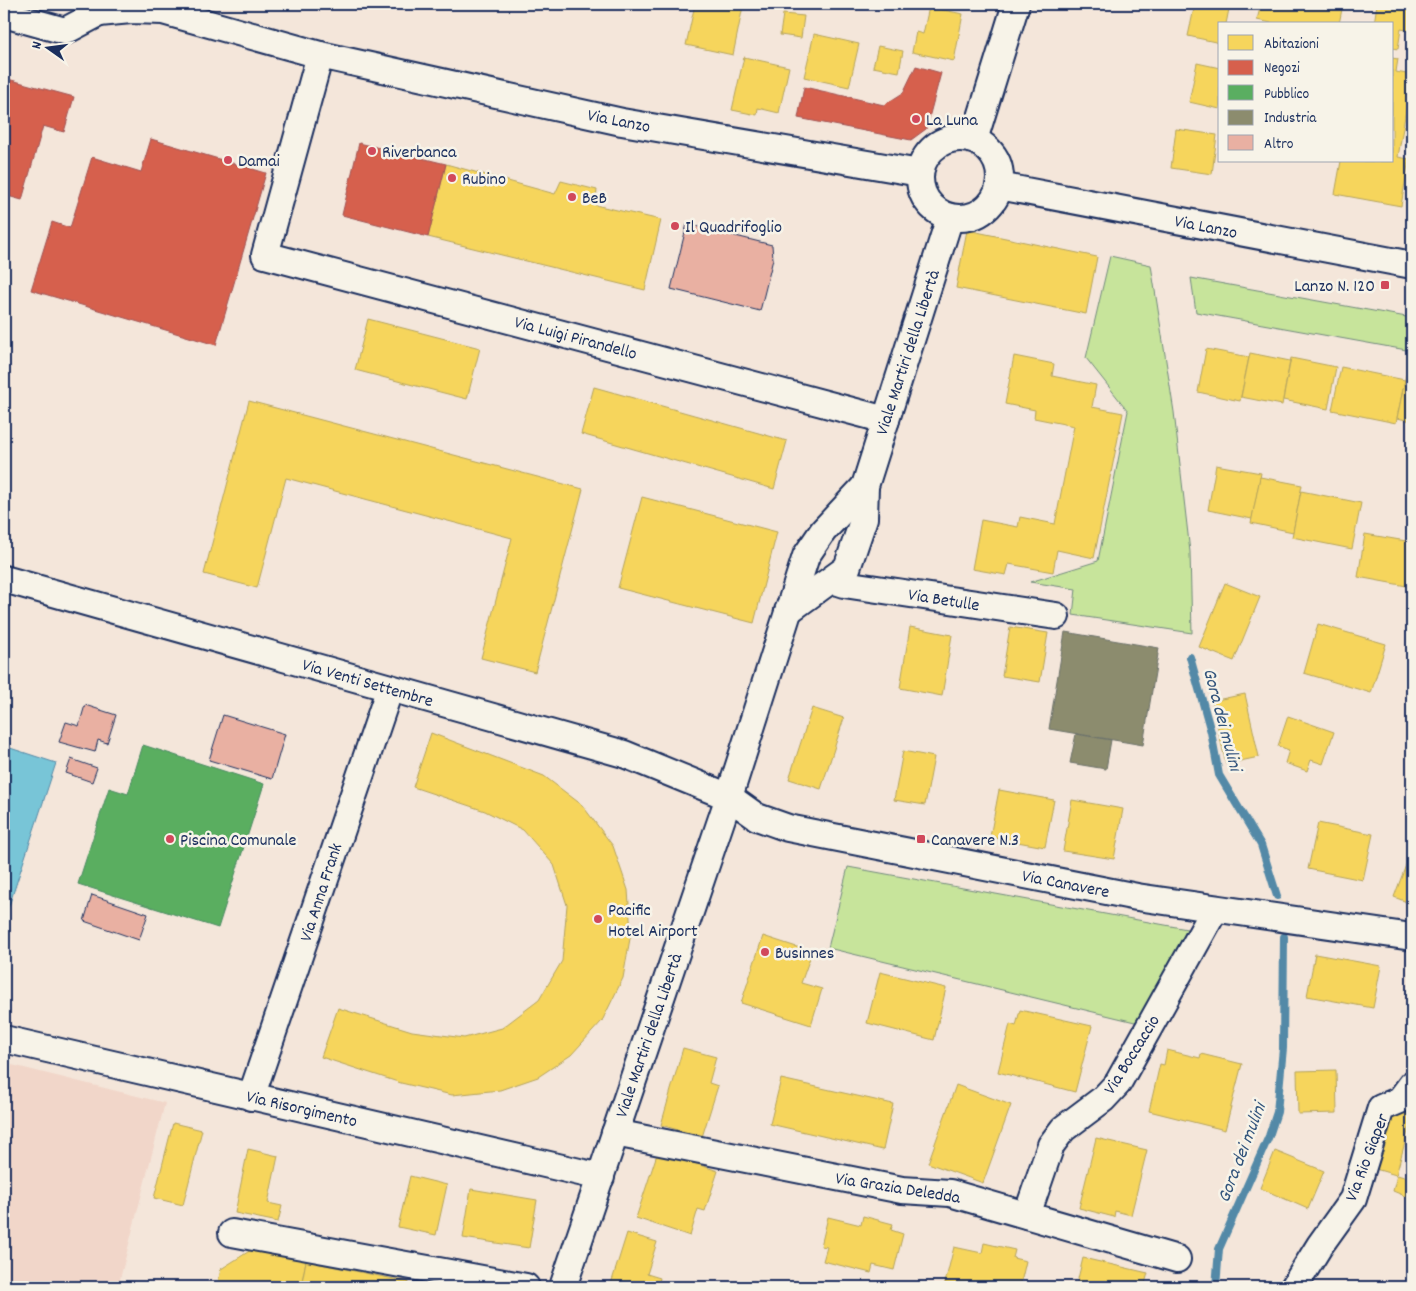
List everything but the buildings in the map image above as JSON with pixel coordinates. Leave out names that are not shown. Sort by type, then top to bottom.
[{"type":"street","points":[[974,140],[1016,4]]},
{"type":"street","points":[[4,7],[51,20],[64,20],[76,17],[100,7]]},
{"type":"street","points":[[4,14],[65,31],[100,7]]},
{"type":"street","name":"Via Lanzo","points":[[100,7],[131,10],[159,8],[320,56],[622,122],[920,174]]},
{"type":"street","name":"Via Luigi Pirandello","points":[[320,56],[265,255],[886,420]]},
{"type":"street","points":[[962,137],[974,140],[986,147],[995,158],[999,172],[999,186],[992,201],[981,212],[966,218],[950,217],[939,212],[927,200],[920,185],[923,162],[938,143],[962,137]]},
{"type":"street","name":"Via Lanzo","points":[[999,186],[1412,265]]},
{"type":"street","name":"Viale Martiri della Libertà","points":[[788,611],[847,568],[864,518],[864,486],[950,217]]},
{"type":"street","name":"Viale Martiri della Libertà","points":[[563,1287],[729,797],[806,556],[823,531],[864,486]]},
{"type":"street","name":"Via Venti Settembre","points":[[4,579],[624,754],[729,797]]},
{"type":"street","name":"Via Betulle","points":[[832,580],[844,584],[1056,616]]},
{"type":"street","name":"Via Anna Frank","points":[[251,1096],[390,688]]},
{"type":"street","name":"Via Canavere","points":[[729,797],[757,817],[788,828],[1137,897],[1412,937]]},
{"type":"street","name":"Via Boccaccio","points":[[1027,1215],[1051,1145],[1063,1128],[1103,1099],[1118,1083],[1215,909]]},
{"type":"street","name":"Via Risorgimento","points":[[4,1039],[601,1177]]},
{"type":"street","name":"Via Rio Giaper","points":[[1294,1287],[1320,1245],[1353,1199],[1381,1108],[1400,1100],[1412,1084]]},
{"type":"street","name":"Via Grazia Deledda","points":[[615,1133],[902,1190],[950,1193],[1177,1259]]},
{"type":"street","points":[[232,1233],[526,1287]]},
{"type":"shaded area","points":[[4,1063],[165,1103],[118,1287],[4,1287]]},
{"type":"green space","points":[[1110,256],[1151,265],[1174,412],[1190,552],[1192,633],[1073,615],[1076,589],[1030,582],[1098,561],[1128,411],[1086,358]]},
{"type":"green space","points":[[1191,278],[1412,318],[1412,351],[1196,312]]},
{"type":"green space","points":[[848,867],[1187,929],[1139,1023],[828,948]]},
{"type":"water","points":[[4,746],[56,763],[4,921]]},
{"type":"waterway","name":"Gora dei mulini","points":[[1190,657],[1211,732],[1219,775],[1261,845],[1277,896]]},
{"type":"waterway","name":"Gora dei mulini","points":[[1216,1287],[1219,1249],[1269,1136],[1277,1112],[1283,1048],[1284,937]]},
{"type":"place","name":"La Luna","points":[[916,119]]},
{"type":"place","name":"Riverbanca","points":[[372,151]]},
{"type":"place","name":"Damai","points":[[228,160]]},
{"type":"place","name":"Rubino","points":[[452,178]]},
{"type":"place","name":"BeB","points":[[572,197]]},
{"type":"place","name":"Il Quadrifoglio","points":[[675,226]]},
{"type":"place","name":"Lanzo N. 120","points":[[1385,285]]},
{"type":"place","name":"Piscina Comunale","points":[[170,839]]},
{"type":"place","name":"Canavere N.3","points":[[921,839]]},
{"type":"place","name":"Pacific Hotel Airport","points":[[598,919]]},
{"type":"place","name":"Businnes","points":[[765,952]]}]
